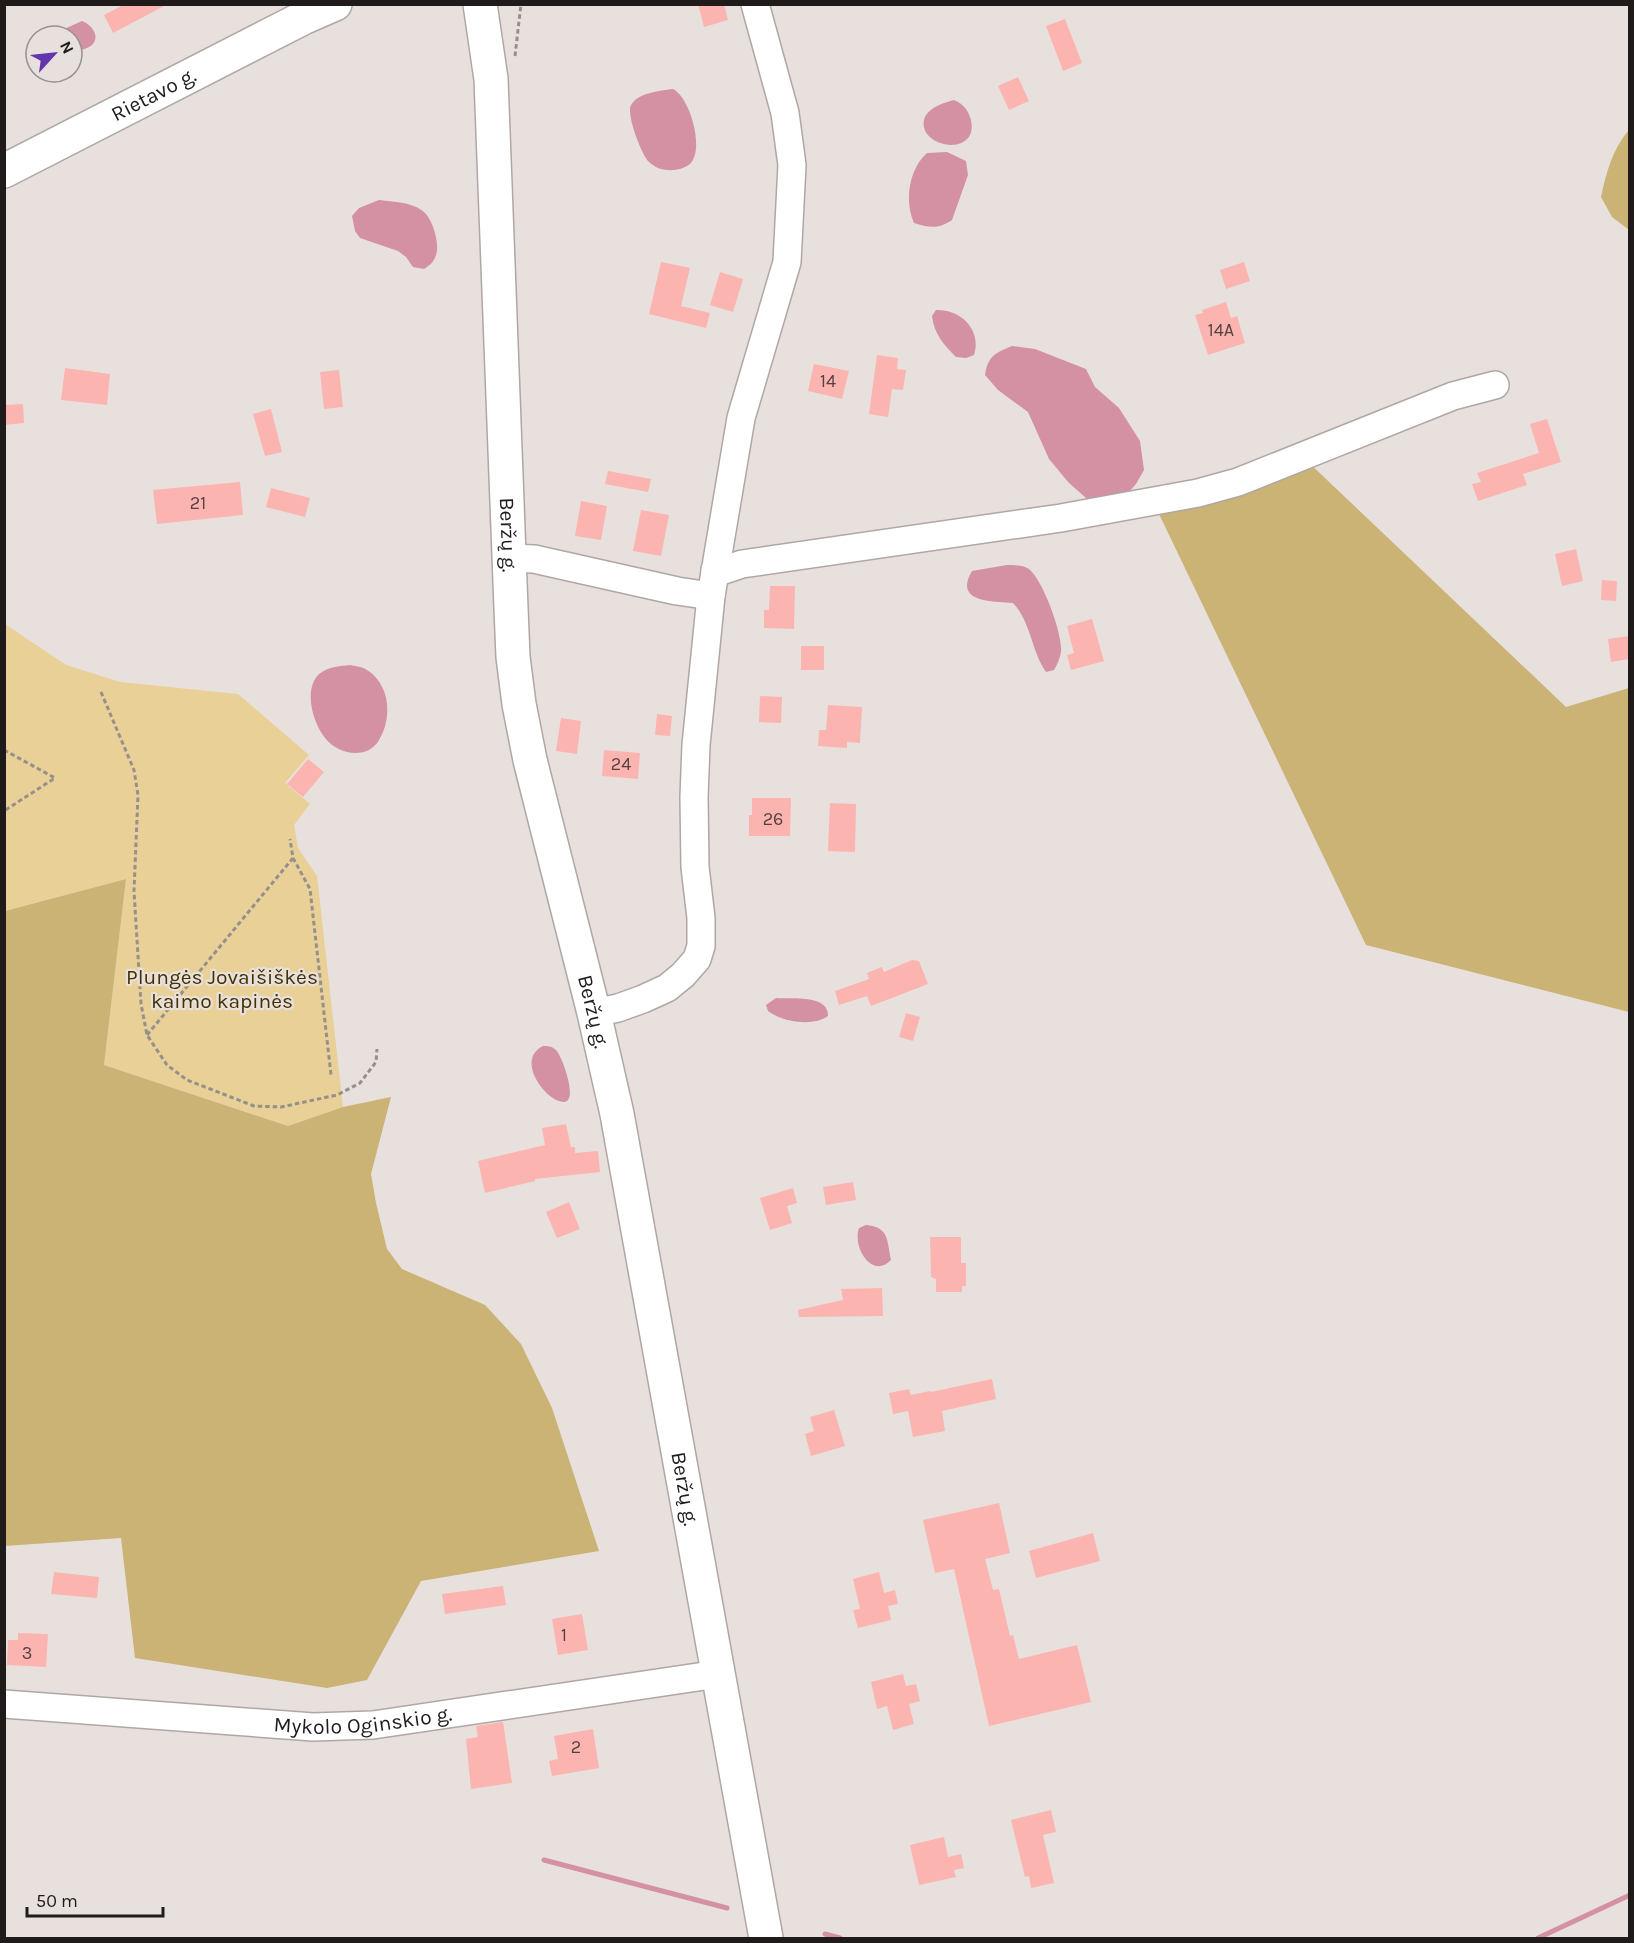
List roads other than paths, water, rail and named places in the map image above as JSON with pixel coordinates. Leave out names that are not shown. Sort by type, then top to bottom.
[{"type":"main road","name":"Rietavo g.","points":[[4,171],[313,11],[335,4]]},
{"type":"main road","points":[[480,4],[490,79]]},
{"type":"main road","points":[[490,79],[500,4]]},
{"type":"main road","name":"Beržų g.","points":[[490,79],[513,657],[524,726],[547,828],[617,1114],[647,1269],[766,1938]]},
{"type":"street","points":[[594,1013],[618,1008],[667,987],[683,975],[697,959],[701,946],[701,918],[695,867],[694,797],[696,745],[711,596],[741,418],[787,262],[792,165],[785,113],[755,4]]},
{"type":"street","points":[[715,570],[742,564],[1050,520],[1198,493],[1238,482],[1453,396],[1495,385]]},
{"type":"street","points":[[509,558],[534,559],[677,591],[711,596]]},
{"type":"street","name":"Mykolo Oginskio g.","points":[[4,1704],[313,1727],[373,1725],[718,1674]]},
{"type":"waterway","points":[[544,1860],[727,1908]]},
{"type":"waterway","points":[[1538,1938],[1630,1895]]},
{"type":"waterway","points":[[825,1934],[840,1938]]},
{"type":"park label","name":"Plungės Jovaišiškės kaimo kapinės","points":[[222,989]]}]
